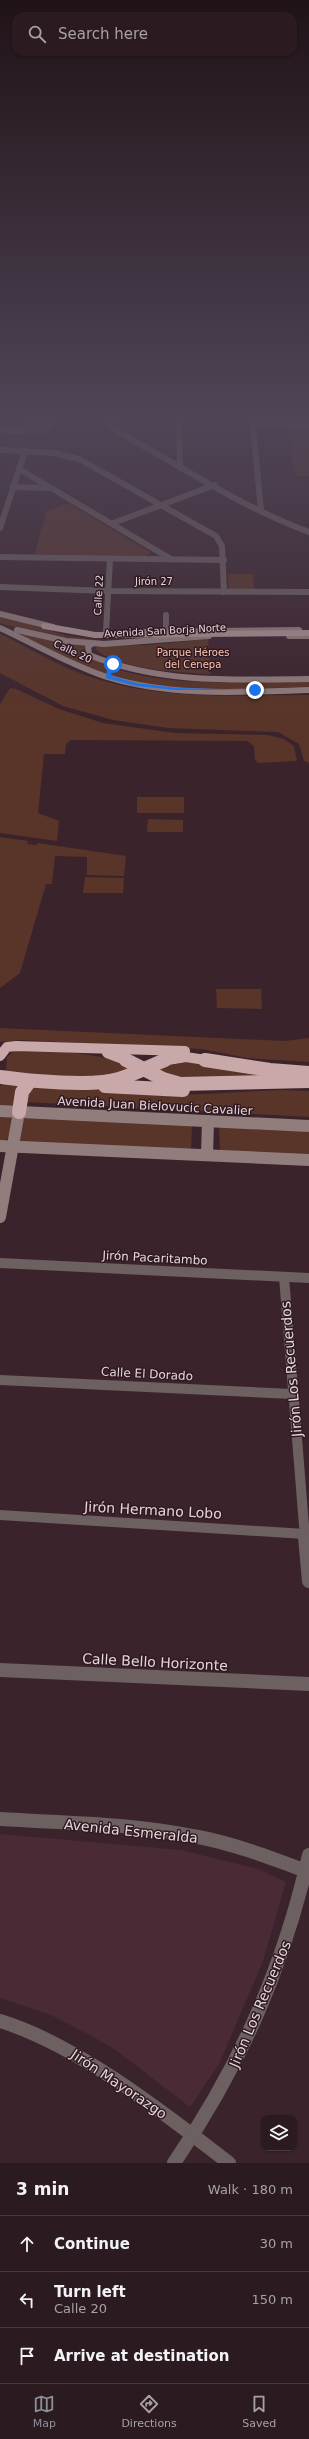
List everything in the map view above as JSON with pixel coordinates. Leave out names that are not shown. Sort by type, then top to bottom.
[{"type":"highway","points":[[45,1046],[114,1054],[125,1058],[157,1077],[187,1084],[309,1082]]},
{"type":"highway","points":[[0,1056],[7,1048],[45,1046],[194,1052],[253,1062],[309,1066]]},
{"type":"highway","points":[[0,1077],[30,1081],[101,1081],[118,1079],[167,1060],[186,1057],[202,1058],[270,1070],[309,1073]]},
{"type":"highway","points":[[19,1112],[22,1092],[30,1081]]},
{"type":"highway","points":[[48,1081],[196,1091],[259,1087],[309,1088]]},
{"type":"main road","name":"Avenida San Borja Norte","points":[[0,614],[44,626],[106,632],[309,631]]},
{"type":"main road","points":[[44,626],[61,632],[88,636],[309,631]]},
{"type":"main road","name":"Avenida San Borja Norte","points":[[0,627],[54,639],[92,644],[124,644],[210,636],[309,636]]},
{"type":"main road","name":"Calle 20","points":[[0,627],[108,677],[136,684],[177,689],[309,690]]},
{"type":"main road","name":"Calle 20","points":[[92,644],[88,646],[89,655],[102,662],[181,677],[309,679]]},
{"type":"main road","points":[[108,677],[110,670],[119,666]]},
{"type":"main road","name":"Avenida Juan Bielovucic Cavalier","points":[[0,1111],[309,1126]]},
{"type":"main road","points":[[0,1217],[19,1112]]},
{"type":"main road","points":[[207,1155],[208,1121]]},
{"type":"main road","points":[[0,1146],[309,1160]]},
{"type":"street","points":[[0,528],[3,518]]},
{"type":"street","points":[[104,518],[172,559]]},
{"type":"street","points":[[113,523],[127,518]]},
{"type":"street","points":[[185,518],[216,536],[222,546],[224,560],[224,592]]},
{"type":"street","points":[[278,518],[309,532]]},
{"type":"street","points":[[148,559],[156,555],[158,551]]},
{"type":"street","points":[[0,557],[224,560]]},
{"type":"street","name":"Calle 22","points":[[106,632],[110,559]]},
{"type":"street","name":"Jirón 27","points":[[0,587],[108,591],[309,592]]},
{"type":"street","points":[[166,615],[166,631]]},
{"type":"street","name":"Jirón Pacaritambo","points":[[0,1263],[309,1278]]},
{"type":"street","name":"Jirón Los Recuerdos","points":[[284,1277],[292,1394],[309,1581]]},
{"type":"street","name":"Calle El Dorado","points":[[0,1380],[292,1394]]},
{"type":"street","name":"Jirón Hermano Lobo","points":[[0,1515],[305,1534]]},
{"type":"street","name":"Calle Bello Horizonte","points":[[0,1670],[309,1684]]},
{"type":"street","name":"Avenida Esmeralda","points":[[0,1819],[158,1831],[191,1836],[265,1856],[306,1871]]},
{"type":"street","name":"Jirón Los Recuerdos","points":[[174,2163],[240,2057],[288,1938],[300,1902],[309,1855]]},
{"type":"street","name":"Jirón Mayorazgo","points":[[0,2021],[22,2026],[58,2043],[193,2134],[229,2163]]},
{"type":"shaded area","points":[[0,1834],[181,1850],[258,1869],[286,1882],[263,1961],[219,2064],[190,2107],[117,2051],[90,2035],[51,2015],[0,1998]]},
{"type":"green space","points":[[44,518],[93,518],[150,552],[150,554],[144,556],[35,554]]},
{"type":"green space","points":[[228,574],[253,574],[254,589],[229,589]]},
{"type":"green space","points":[[0,615],[67,636],[118,643],[73,639],[29,631],[0,623]]},
{"type":"green space","points":[[0,634],[74,671],[112,683],[140,689],[168,693],[224,696],[309,695],[309,763],[304,761],[299,744],[278,732],[168,728],[113,720],[63,706],[0,673]]},
{"type":"green space","points":[[25,634],[86,645],[84,650],[86,656],[111,667],[138,675],[195,682],[309,681],[309,687],[210,689],[160,686],[136,682],[112,676],[78,663],[23,636]]},
{"type":"green space","name":"Parque Héroes del Cenepa","points":[[208,639],[211,674],[150,669],[118,661],[105,656],[95,649],[99,646],[150,645]]},
{"type":"green space","points":[[10,688],[16,689],[59,709],[103,723],[175,733],[268,735],[284,739],[294,746],[297,761],[258,763],[255,760],[254,746],[247,741],[71,740],[66,744],[65,754],[44,754],[38,813],[59,821],[57,841],[0,833],[0,704]]},
{"type":"green space","points":[[137,797],[184,797],[184,813],[137,813]]},
{"type":"green space","points":[[148,819],[183,820],[183,832],[147,832]]},
{"type":"green space","points":[[0,837],[28,841],[27,844],[36,845],[38,843],[126,856],[124,876],[87,875],[87,857],[55,856],[52,884],[46,884],[20,973],[0,988]]},
{"type":"green space","points":[[85,877],[124,878],[123,893],[83,893]]},
{"type":"green space","points":[[216,989],[261,989],[262,1009],[217,1008]]},
{"type":"green space","points":[[0,1028],[285,1041],[309,1038],[309,1062],[247,1058],[202,1049],[21,1040],[0,1042]]},
{"type":"green space","points":[[14,1051],[45,1051],[90,1055],[133,1067],[118,1076],[37,1078],[6,1072],[7,1057]]},
{"type":"green space","points":[[189,1062],[269,1075],[208,1081],[162,1075],[158,1067]]},
{"type":"green space","points":[[6,1083],[14,1083],[19,1087],[15,1106],[0,1107],[0,1086]]},
{"type":"green space","points":[[29,1085],[183,1095],[280,1090],[309,1091],[309,1117],[26,1102]]},
{"type":"green space","points":[[0,1115],[9,1116],[13,1121],[10,1136],[5,1141],[0,1141]]},
{"type":"green space","points":[[22,1118],[192,1124],[191,1151],[20,1142],[18,1140]]},
{"type":"green space","points":[[219,1125],[309,1130],[309,1157],[220,1153]]},
{"type":"route","points":[[113,664],[119,666],[110,670],[108,672],[108,677],[136,684],[177,689],[255,690]]}]
